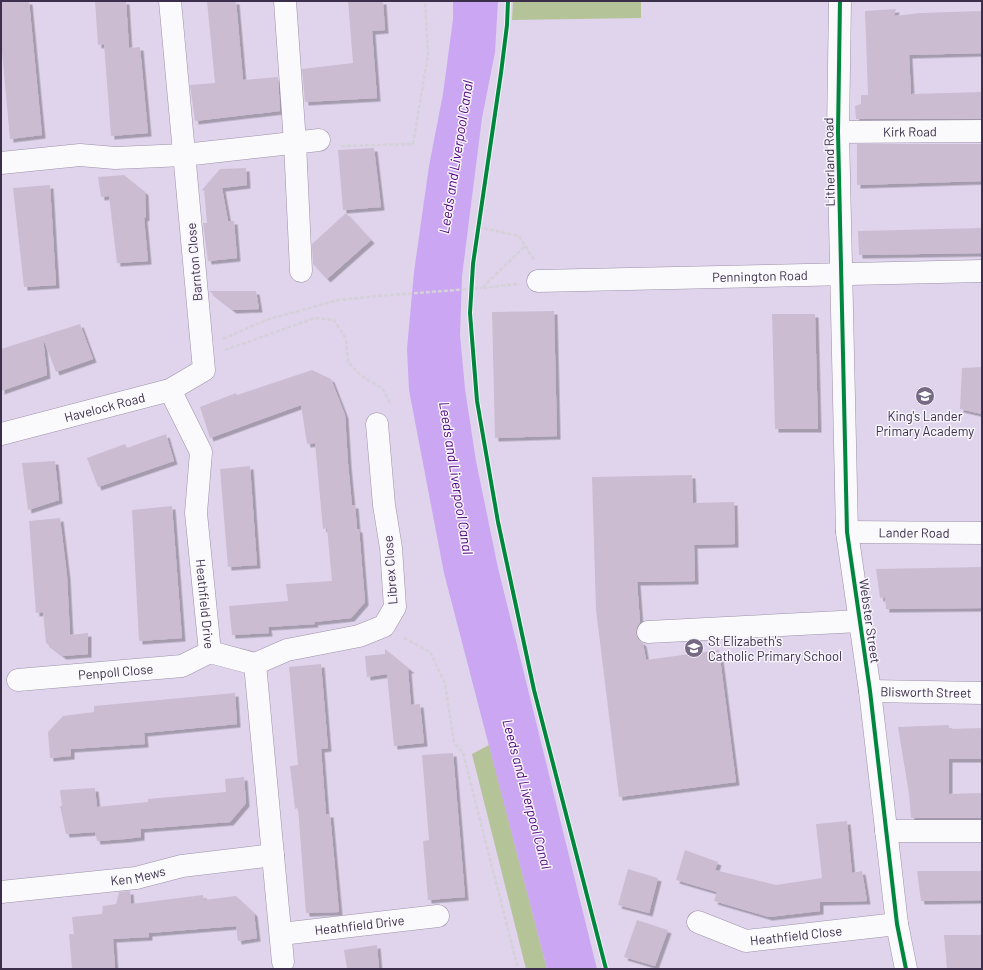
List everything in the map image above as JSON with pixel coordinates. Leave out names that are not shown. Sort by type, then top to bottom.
[{"type":"street","name":"Barnton Close","points":[[170,1],[204,370]]},
{"type":"street","points":[[285,1],[295,143],[301,271]]},
{"type":"street","name":"Litherland Road","points":[[840,1],[838,132],[842,274]]},
{"type":"street","name":"Kirk Road","points":[[838,132],[982,131]]},
{"type":"street","points":[[1,163],[80,155],[115,158],[184,155],[319,140]]},
{"type":"street","name":"Pennington Road","points":[[538,281],[982,271]]},
{"type":"street","name":"Webster Street","points":[[842,274],[847,532],[870,691],[897,924],[906,969]]},
{"type":"street","name":"Havelock Road","points":[[1,434],[170,390],[204,370]]},
{"type":"street","name":"Heathfield Drive","points":[[170,390],[201,452],[196,512],[210,652],[255,664]]},
{"type":"street","name":"Librex Close","points":[[377,424],[384,505],[391,548],[395,607],[384,626]]},
{"type":"street","name":"Lander Road","points":[[847,532],[982,533]]},
{"type":"street","points":[[648,632],[860,621]]},
{"type":"street","points":[[283,962],[255,664],[287,650],[359,636],[384,626]]},
{"type":"street","name":"Penpoll Close","points":[[18,680],[182,666],[210,652]]},
{"type":"street","name":"Blisworth Street","points":[[870,691],[982,693]]},
{"type":"street","points":[[886,831],[982,831]]},
{"type":"street","name":"Ken Mews","points":[[1,892],[136,878],[182,866],[274,855]]},
{"type":"street","name":"Heathfield Drive","points":[[281,934],[438,916]]},
{"type":"street","name":"Heathfield Close","points":[[698,922],[746,941],[897,924]]},
{"type":"path","points":[[319,140],[330,146],[412,144],[428,55],[425,1]]},
{"type":"path","points":[[508,1],[507,25],[501,73],[473,264],[470,313],[477,401],[498,522],[534,690],[606,969]]},
{"type":"path","points":[[202,348],[266,320],[338,300],[482,288],[538,281],[539,267],[519,236],[478,227]]},
{"type":"path","points":[[482,288],[525,246]]},
{"type":"path","points":[[204,370],[226,349],[315,318],[334,320],[346,339],[348,362],[360,375],[382,388],[392,408]]},
{"type":"path","points":[[384,626],[430,652],[445,682],[454,742],[463,752],[518,969]]},
{"type":"green space","points":[[513,1],[641,1],[641,18],[512,20]]},
{"type":"green space","points":[[489,745],[547,969],[526,969],[472,754]]},
{"type":"water","name":"Leeds and Liverpool Canal","points":[[453,1],[498,1],[495,52],[482,118],[462,276],[460,335],[465,389],[476,461],[498,568],[597,969],[547,969],[444,573],[409,390],[407,349],[414,272],[429,166],[443,94],[453,19]]},
{"type":"building","points":[[1,1],[29,1],[42,135],[10,139],[1,41]]},
{"type":"building","points":[[95,1],[126,1],[129,48],[140,47],[148,133],[111,136],[104,44],[98,45]]},
{"type":"building","points":[[207,1],[236,1],[243,80],[278,77],[280,111],[195,121],[190,85],[215,83]]},
{"type":"building","points":[[348,1],[383,1],[385,30],[372,31],[377,98],[305,102],[302,69],[353,63]]},
{"type":"building","points":[[896,9],[894,16],[920,13],[982,11],[982,53],[909,55],[911,94],[982,92],[982,119],[856,119],[855,106],[861,104],[861,95],[868,95],[865,11]]},
{"type":"building","points":[[857,144],[982,144],[982,181],[857,185]]},
{"type":"building","points":[[374,148],[381,207],[343,210],[338,150]]},
{"type":"building","points":[[246,168],[247,185],[222,188],[228,221],[234,221],[237,258],[208,261],[203,223],[207,223],[204,190],[201,191],[220,169]]},
{"type":"building","points":[[124,175],[145,192],[146,217],[144,218],[148,261],[117,263],[109,196],[101,197],[98,177]]},
{"type":"building","points":[[50,185],[56,285],[24,287],[13,188]]},
{"type":"building","points":[[346,213],[371,240],[327,279],[313,264],[312,244]]},
{"type":"building","points":[[982,228],[982,253],[859,255],[858,231]]},
{"type":"building","points":[[209,291],[256,291],[259,309],[233,310]]},
{"type":"building","points":[[554,311],[557,436],[495,438],[492,312]]},
{"type":"building","points":[[772,314],[815,314],[818,429],[775,429]]},
{"type":"building","points":[[80,324],[93,359],[56,372],[43,338],[47,375],[1,391],[1,349]]},
{"type":"building","points":[[982,367],[982,414],[960,409],[962,368]]},
{"type":"building","points":[[312,370],[331,379],[345,415],[352,505],[355,505],[357,529],[359,529],[365,602],[351,618],[314,622],[315,624],[268,627],[269,633],[232,635],[229,606],[288,601],[286,584],[332,581],[327,528],[323,529],[315,443],[307,444],[301,405],[210,438],[200,407],[236,393],[237,395]]},
{"type":"building","points":[[166,434],[174,461],[98,487],[87,458],[125,444],[127,448]]},
{"type":"building","points":[[55,461],[59,500],[28,510],[22,463]]},
{"type":"building","points":[[250,466],[257,565],[228,567],[220,469]]},
{"type":"building","points":[[692,475],[693,503],[734,502],[735,544],[694,545],[695,581],[637,582],[640,622],[636,633],[638,639],[643,643],[646,660],[719,650],[736,782],[619,797],[596,610],[592,477]]},
{"type":"building","points":[[172,506],[182,638],[139,641],[132,510]]},
{"type":"building","points":[[60,518],[67,576],[70,635],[88,633],[88,654],[63,656],[46,643],[43,612],[36,613],[29,521]]},
{"type":"building","points":[[982,567],[982,608],[886,609],[885,597],[880,598],[876,569]]},
{"type":"building","points":[[385,649],[411,670],[408,670],[411,705],[420,704],[424,743],[394,746],[387,674],[367,677],[365,656],[385,654]]},
{"type":"building","points":[[321,664],[328,748],[321,749],[326,814],[330,814],[339,912],[306,913],[298,808],[295,809],[290,766],[298,765],[289,667]]},
{"type":"building","points":[[235,693],[237,724],[144,733],[145,744],[71,749],[71,756],[50,758],[48,732],[63,716],[94,712],[94,706]]},
{"type":"building","points":[[949,725],[949,729],[982,728],[982,759],[949,759],[949,794],[982,793],[982,818],[911,818],[909,794],[898,727]]},
{"type":"building","points":[[453,753],[465,897],[428,900],[423,841],[429,840],[422,755]]},
{"type":"building","points":[[244,777],[246,803],[230,822],[141,829],[141,837],[125,839],[97,841],[95,832],[66,834],[60,806],[62,806],[60,790],[95,788],[97,807],[148,802],[148,799],[226,792],[225,779]]},
{"type":"building","points":[[847,821],[852,873],[862,871],[867,901],[820,902],[820,911],[769,917],[714,901],[717,892],[676,880],[685,850],[718,862],[715,870],[776,885],[822,878],[816,824]]},
{"type":"building","points":[[628,869],[658,878],[649,913],[618,905]]},
{"type":"building","points":[[917,871],[982,871],[982,900],[921,901]]},
{"type":"building","points":[[130,891],[131,904],[203,895],[204,900],[236,896],[254,913],[257,938],[238,941],[236,926],[149,933],[149,937],[113,939],[115,969],[72,969],[69,934],[74,934],[72,917],[102,914],[103,906],[116,904],[119,892]]},
{"type":"building","points":[[637,920],[668,930],[655,966],[624,957]]},
{"type":"building","points":[[944,935],[982,935],[982,969],[947,969]]},
{"type":"building","points":[[377,945],[379,969],[347,969],[344,950]]},
{"type":"cycle path","points":[[508,1],[507,25],[501,73],[473,264],[470,313],[477,401],[498,522],[534,690],[606,969]]},
{"type":"cycle path","points":[[840,1],[838,132],[847,532],[870,691],[897,924],[906,969]]},
{"type":"place","name":"King's Lander Primary Academy","points":[[925,396]]},
{"type":"place","name":"St Elizabeth's Catholic Primary School","points":[[694,648]]}]
